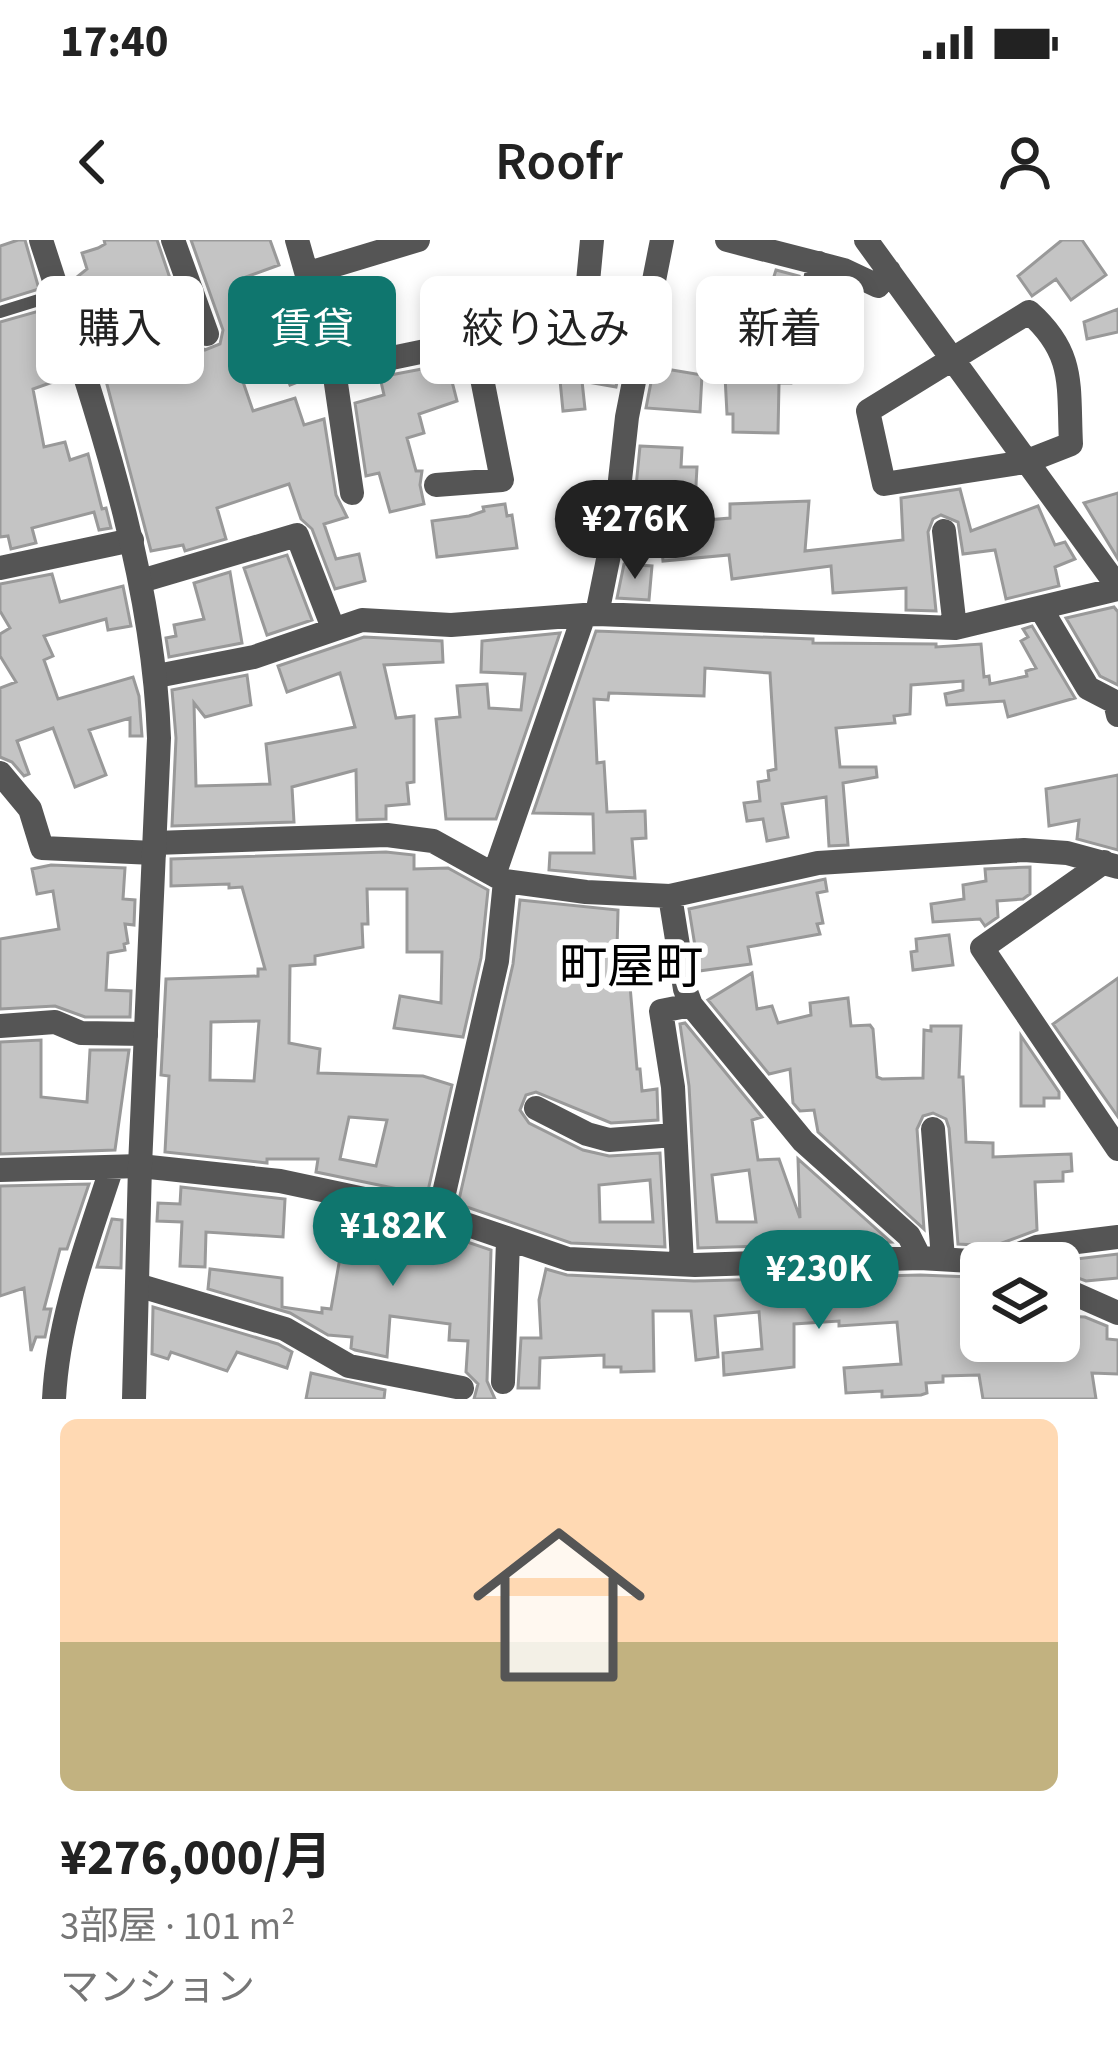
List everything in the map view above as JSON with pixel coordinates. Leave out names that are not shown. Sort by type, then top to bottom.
[{"type":"street","points":[[173,240],[207,334]]},
{"type":"street","points":[[297,240],[310,276]]},
{"type":"street","points":[[309,273],[418,240]]},
{"type":"street","points":[[589,276],[592,240]]},
{"type":"street","points":[[439,1215],[497,961],[500,878],[590,615],[615,525],[627,417],[662,240]]},
{"type":"street","points":[[727,240],[819,263],[878,286],[889,271]]},
{"type":"street","points":[[157,676],[254,657],[362,620],[451,625],[590,615],[955,628],[1118,588],[866,240]]},
{"type":"street","points":[[49,242],[55,276]]},
{"type":"street","points":[[816,276],[819,263]]},
{"type":"street","points":[[1030,312],[1056,335],[1068,369],[1071,444],[1025,462],[884,484],[868,411],[1030,312]]},
{"type":"street","points":[[85,384],[132,540],[157,676],[159,738],[134,1399]]},
{"type":"street","points":[[336,384],[352,493]]},
{"type":"street","points":[[436,484],[502,479],[483,384]]},
{"type":"street","points":[[944,531],[955,628]]},
{"type":"street","points":[[141,581],[297,536],[333,628]]},
{"type":"street","points":[[0,568],[132,540]]},
{"type":"street","points":[[1041,609],[1088,688],[1114,702],[1118,715]]},
{"type":"street","points":[[0,773],[30,809],[42,848],[154,848],[387,836],[433,841],[500,878],[586,892],[670,896],[818,863],[1024,850],[1067,853],[1111,864]]},
{"type":"street","points":[[1111,864],[982,948],[1118,1150]]},
{"type":"street","points":[[670,896],[691,1005],[803,1141],[931,1259]]},
{"type":"street","points":[[682,1264],[673,1087],[661,1011],[691,1005]]},
{"type":"street","points":[[0,1026],[55,1022],[81,1033],[146,1034]]},
{"type":"street","points":[[536,1108],[608,1140],[674,1136]]},
{"type":"street","points":[[931,1259],[933,1129]]},
{"type":"street","points":[[0,1170],[140,1166],[280,1181],[439,1215],[568,1259],[682,1264],[960,1260]]},
{"type":"street","points":[[54,1399],[56,1365],[75,1278],[112,1167]]},
{"type":"street","points":[[1078,1242],[1118,1237]]},
{"type":"street","points":[[502,1382],[508,1241]]},
{"type":"street","points":[[136,1285],[285,1329],[349,1366],[462,1388]]},
{"type":"street","points":[[1080,1296],[1118,1313]]},
{"type":"lane","points":[[0,312],[36,301]]},
{"type":"building","points":[[25,240],[36,290],[0,301],[0,246]]},
{"type":"building","points":[[104,240],[157,240],[169,276],[78,276],[87,269],[82,253],[105,244]]},
{"type":"building","points":[[191,240],[270,240],[279,265],[249,276],[228,276],[228,384],[244,384],[253,411],[295,398],[304,425],[324,419],[336,495],[347,517],[324,524],[336,559],[359,554],[365,581],[335,589],[289,484],[217,508],[226,539],[185,551],[183,545],[151,551],[107,384],[204,384],[204,349],[220,344],[223,330]]},
{"type":"building","points":[[1062,240],[1082,240],[1106,275],[1071,300],[1056,279],[1032,296],[1018,276]]},
{"type":"building","points":[[1118,309],[1118,332],[1087,339],[1084,322]]},
{"type":"building","points":[[36,312],[36,384],[47,384],[33,389],[44,447],[65,442],[70,460],[88,454],[111,528],[99,530],[94,512],[32,528],[36,543],[11,549],[8,536],[0,537],[0,322]]},
{"type":"building","points":[[420,369],[420,384],[453,384],[457,401],[419,414],[424,433],[407,438],[416,471],[422,471],[424,504],[390,512],[379,473],[366,476],[355,403],[384,395],[382,384],[396,384],[396,374]]},
{"type":"building","points":[[672,370],[696,374],[696,384],[702,384],[700,412],[646,408],[651,384],[672,384]]},
{"type":"building","points":[[560,384],[582,384],[585,409],[563,411]]},
{"type":"building","points":[[725,384],[779,384],[778,433],[733,432],[733,414],[727,414]]},
{"type":"building","points":[[640,446],[682,448],[681,467],[697,467],[694,521],[730,518],[730,504],[809,501],[805,551],[903,540],[901,498],[960,489],[971,531],[1038,506],[1055,545],[1065,542],[1075,559],[1055,567],[1059,586],[1006,599],[995,550],[963,554],[958,522],[941,515],[933,519],[928,532],[936,611],[906,610],[906,588],[833,593],[831,566],[732,579],[729,555],[663,561],[657,498],[635,497]]},
{"type":"building","points":[[1118,493],[1118,559],[1084,503]]},
{"type":"building","points":[[505,504],[507,516],[512,515],[517,548],[437,557],[432,521]]},
{"type":"building","points":[[287,555],[312,620],[267,635],[244,568]]},
{"type":"building","points":[[624,564],[652,566],[649,600],[617,598]]},
{"type":"building","points":[[230,572],[242,643],[169,657],[166,638],[176,636],[174,625],[204,619],[194,583]]},
{"type":"building","points":[[52,574],[60,602],[123,586],[131,626],[108,630],[106,619],[44,636],[53,656],[44,660],[58,699],[133,677],[139,696],[142,736],[130,736],[130,718],[89,730],[106,775],[75,787],[53,728],[17,741],[29,774],[24,776],[0,757],[0,688],[16,682],[0,656],[0,634],[10,628],[0,611],[0,584]]},
{"type":"building","points":[[1114,607],[1118,612],[1118,685],[1100,676],[1066,618]]},
{"type":"building","points":[[1032,626],[1075,698],[1008,717],[1004,701],[947,705],[945,694],[963,690],[963,681],[911,685],[910,714],[894,716],[895,723],[836,728],[840,767],[876,767],[877,777],[843,783],[848,845],[829,846],[826,797],[782,804],[788,837],[767,841],[763,819],[747,821],[744,803],[760,801],[758,782],[769,780],[768,771],[776,769],[770,673],[705,668],[704,696],[609,693],[608,700],[594,699],[597,763],[604,762],[607,812],[645,811],[646,838],[632,839],[635,878],[549,870],[550,853],[594,853],[593,814],[533,813],[596,631],[813,639],[813,643],[981,644],[984,677],[989,676],[990,684],[1027,676],[1026,671],[1036,668],[1021,641],[1028,637],[1023,629]]},
{"type":"building","points":[[560,633],[496,819],[446,819],[436,719],[460,717],[457,686],[487,684],[489,708],[521,710],[525,674],[481,672],[482,641]]},
{"type":"building","points":[[364,637],[442,641],[443,662],[384,665],[396,718],[414,716],[414,782],[407,783],[409,804],[386,806],[386,819],[357,820],[356,770],[292,787],[294,822],[172,826],[176,738],[172,690],[247,675],[251,705],[205,717],[194,703],[196,786],[270,784],[266,744],[355,727],[340,673],[287,692],[278,666]]},
{"type":"building","points":[[1118,775],[1118,850],[1077,839],[1079,820],[1049,826],[1046,789]]},
{"type":"building","points":[[386,852],[414,855],[414,869],[448,868],[488,890],[481,958],[463,1037],[394,1028],[400,996],[441,1003],[442,952],[407,952],[407,889],[367,889],[363,947],[315,956],[315,964],[290,966],[289,1043],[320,1049],[318,1073],[423,1076],[452,1085],[427,1195],[316,1172],[318,1159],[267,1159],[267,1163],[165,1152],[169,1076],[161,1075],[166,979],[258,976],[258,969],[265,969],[242,887],[171,886],[171,859]],"holes":[[[259,1021],[254,1081],[210,1080],[211,1022]],[[349,1117],[387,1120],[376,1166],[340,1159]]]},
{"type":"building","points":[[51,865],[125,868],[123,899],[135,900],[134,925],[125,924],[125,950],[108,953],[106,990],[131,991],[130,1017],[85,1017],[55,1006],[0,1009],[0,939],[59,929],[53,891],[37,894],[32,869]]},
{"type":"building","points":[[1030,867],[1030,894],[997,901],[998,917],[985,926],[980,919],[933,922],[931,904],[964,899],[963,885],[986,881],[985,869]]},
{"type":"building","points":[[825,879],[827,891],[817,893],[823,923],[817,924],[820,934],[748,947],[751,964],[699,971],[689,909]]},
{"type":"building","points":[[520,900],[618,910],[617,949],[627,950],[637,1069],[642,1091],[657,1089],[658,1120],[611,1123],[536,1092],[526,1095],[520,1110],[529,1123],[583,1150],[609,1156],[660,1153],[665,1247],[571,1243],[458,1204],[513,964]],"holes":[[[650,1180],[653,1222],[600,1222],[599,1185]]]},
{"type":"building","points":[[949,935],[953,965],[913,970],[911,952],[917,951],[916,939]]},
{"type":"building","points":[[752,973],[757,1009],[772,1006],[778,1023],[811,1015],[810,1003],[848,998],[851,1026],[873,1029],[877,1077],[882,1079],[923,1078],[924,1030],[961,1026],[959,1077],[963,1077],[966,1142],[993,1143],[993,1157],[1071,1154],[1072,1171],[1063,1172],[1063,1181],[1035,1182],[1037,1230],[1005,1242],[958,1244],[949,1128],[946,1119],[933,1113],[923,1116],[917,1129],[924,1229],[818,1132],[814,1110],[800,1111],[793,1103],[790,1069],[769,1074],[708,1000]]},
{"type":"building","points":[[1118,978],[1118,1117],[1053,1024]]},
{"type":"building","points":[[685,1023],[762,1117],[752,1120],[758,1160],[779,1159],[800,1218],[798,1159],[891,1242],[698,1248],[689,1086],[680,1024]],"holes":[[[749,1170],[756,1222],[717,1222],[712,1175]]]},
{"type":"building","points":[[1021,1036],[1059,1092],[1059,1098],[1044,1098],[1044,1106],[1021,1106]]},
{"type":"building","points":[[41,1040],[41,1097],[87,1102],[90,1050],[129,1050],[115,1150],[0,1154],[0,1042]]},
{"type":"building","points":[[89,1184],[67,1249],[60,1249],[44,1309],[51,1309],[45,1337],[36,1337],[31,1351],[24,1288],[0,1296],[0,1186]]},
{"type":"building","points":[[181,1187],[285,1199],[283,1237],[206,1232],[205,1267],[180,1266],[182,1222],[157,1221],[158,1203],[180,1204]]},
{"type":"building","points":[[348,1212],[435,1231],[491,1250],[487,1381],[495,1399],[474,1399],[478,1384],[466,1372],[468,1341],[449,1340],[450,1324],[390,1316],[387,1357],[355,1350],[352,1337],[328,1335],[290,1313],[208,1289],[210,1269],[282,1278],[282,1307],[322,1313],[322,1308],[331,1309]]},
{"type":"building","points":[[112,1219],[122,1220],[121,1268],[97,1267]]},
{"type":"building","points":[[1118,1254],[1118,1278],[1080,1279],[1080,1259]]},
{"type":"building","points":[[546,1269],[567,1275],[694,1281],[773,1279],[774,1293],[810,1287],[809,1278],[960,1277],[960,1362],[1080,1362],[1080,1317],[1085,1317],[1107,1326],[1107,1339],[1118,1340],[1118,1374],[1092,1373],[1096,1399],[983,1399],[979,1375],[943,1376],[943,1382],[926,1383],[927,1393],[921,1395],[846,1393],[844,1368],[901,1364],[897,1322],[794,1324],[794,1367],[724,1375],[723,1353],[762,1349],[759,1312],[715,1316],[718,1357],[696,1360],[691,1311],[653,1311],[654,1371],[621,1372],[621,1367],[604,1367],[604,1355],[540,1358],[539,1388],[518,1388],[521,1338],[541,1338],[539,1300]]},
{"type":"building","points":[[153,1307],[278,1344],[292,1352],[287,1368],[237,1352],[227,1371],[171,1352],[168,1359],[152,1354]]},
{"type":"building","points":[[311,1373],[385,1390],[384,1399],[306,1399]]},
{"type":"district","name":"町屋町","points":[[631,968]]}]
